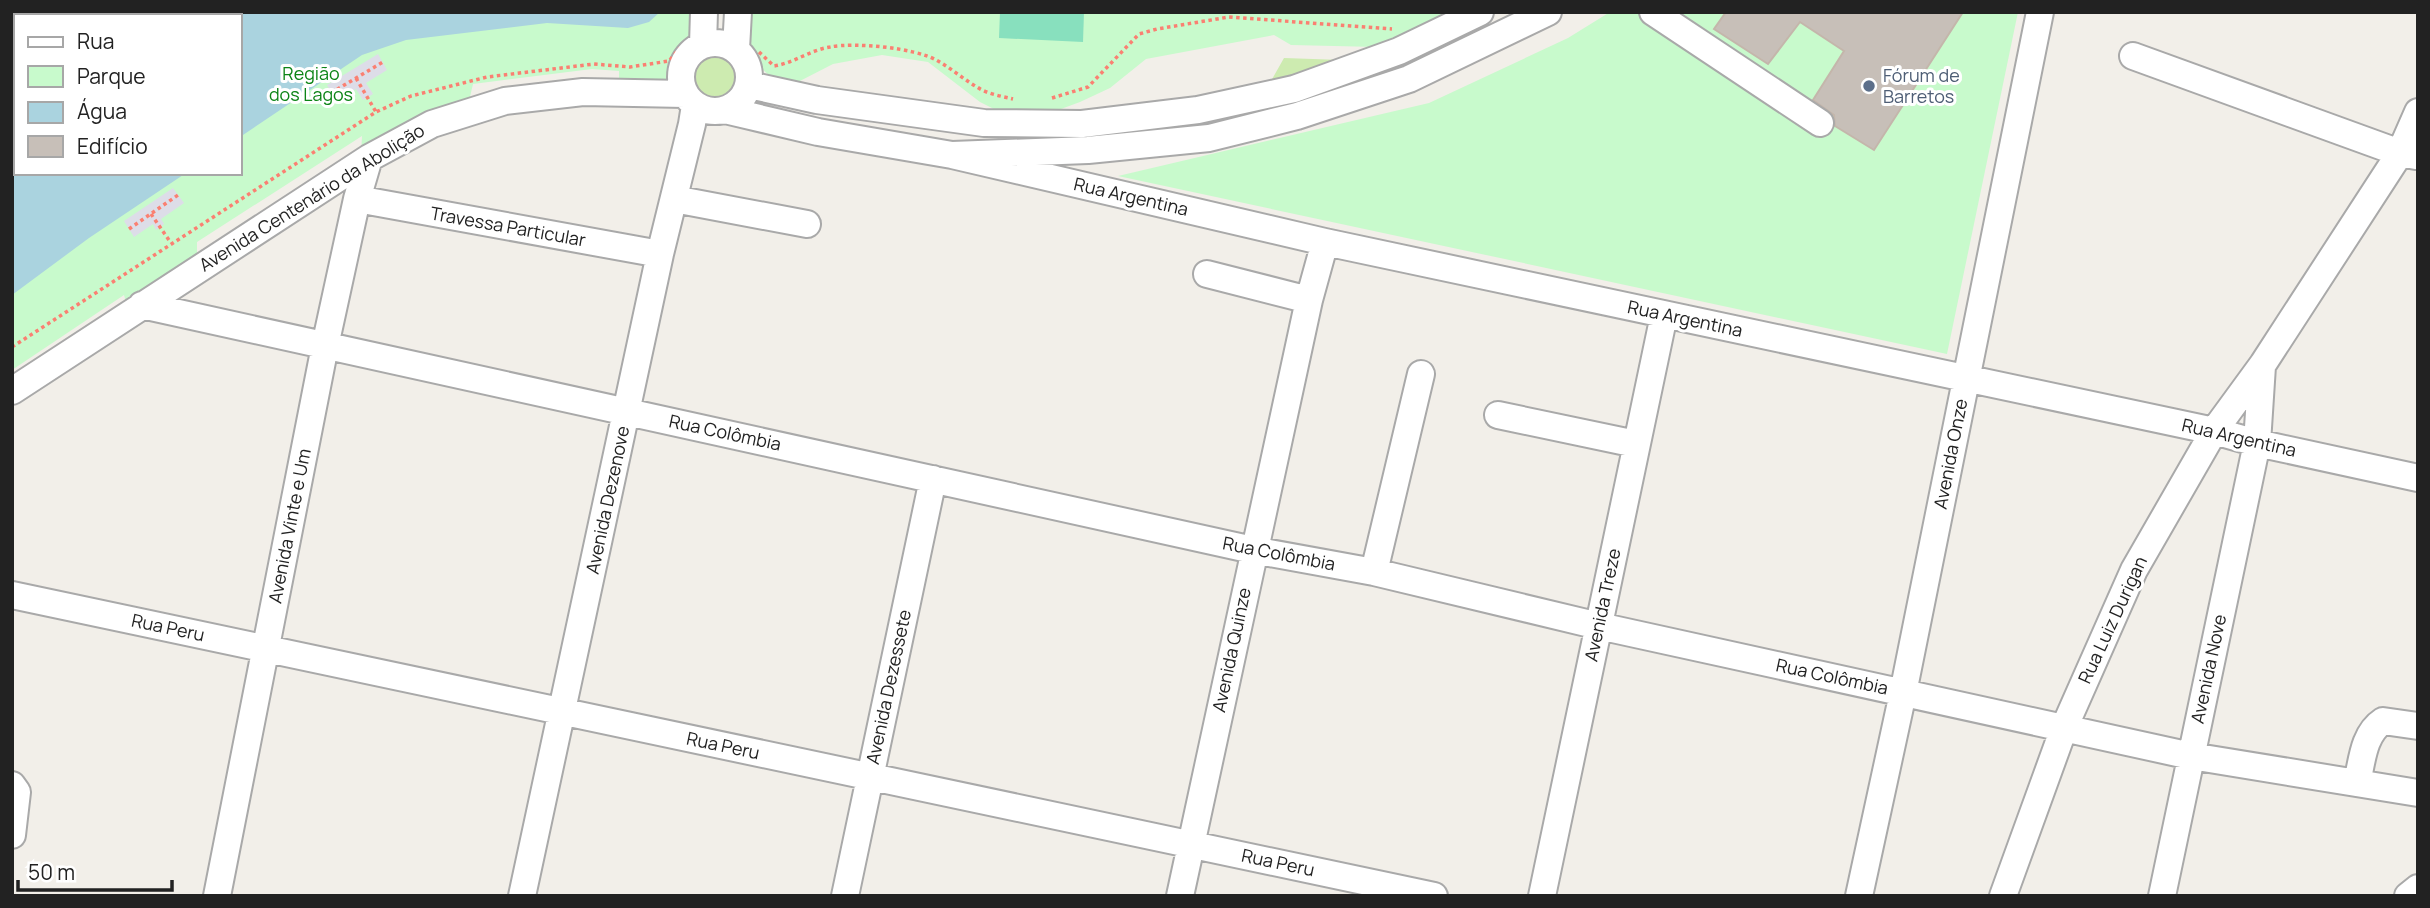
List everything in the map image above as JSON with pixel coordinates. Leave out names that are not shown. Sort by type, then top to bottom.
[{"type":"street","points":[[703,45],[704,12]]},
{"type":"street","points":[[725,110],[740,100],[749,85],[738,12]]},
{"type":"street","points":[[749,85],[817,100],[984,123],[1082,124],[1198,110],[1294,89],[1399,51],[1480,12]]},
{"type":"street","points":[[745,47],[720,43],[703,45],[693,51],[685,60],[681,71],[681,83],[690,99],[708,110],[725,110],[818,132],[952,155],[1088,150],[1209,138],[1297,117],[1409,79],[1548,12]]},
{"type":"street","points":[[1653,12],[1820,123]]},
{"type":"street","name":"Avenida Onze","points":[[1859,896],[1903,693],[2040,12]]},
{"type":"street","points":[[2133,56],[2409,155]]},
{"type":"street","name":"Avenida Centenário da Abolição","points":[[12,391],[369,158],[432,124],[505,101],[583,92],[690,99]]},
{"type":"street","name":"Avenida Dezenove","points":[[522,896],[674,199],[690,99]]},
{"type":"street","name":"Rua Luiz Durigan","points":[[2003,896],[2064,728],[2134,570],[2214,431],[2409,155],[2418,112]]},
{"type":"street","name":"Rua Argentina","points":[[952,155],[1325,242],[2214,431],[2256,443],[2418,478]]},
{"type":"street","name":"Avenida Vinte e Um","points":[[217,896],[326,346],[357,199],[369,158]]},
{"type":"street","name":"Travessa Particular","points":[[357,199],[660,254]]},
{"type":"street","points":[[674,199],[807,224]]},
{"type":"street","name":"Avenida Quinze","points":[[1180,896],[1253,550],[1309,300],[1325,242]]},
{"type":"street","points":[[1207,274],[1309,300]]},
{"type":"street","name":"Rua Colômbia","points":[[142,305],[1253,550],[1374,572],[1599,626],[2191,756],[2418,793]]},
{"type":"street","name":"Avenida Treze","points":[[1542,896],[1664,315]]},
{"type":"street","name":"Rua Luiz Durigan","points":[[2256,443],[2263,364]]},
{"type":"street","points":[[1374,572],[1421,374]]},
{"type":"street","points":[[1498,415],[1636,444]]},
{"type":"street","name":"Avenida Nove","points":[[2162,896],[2256,443]]},
{"type":"street","name":"Avenida Dezessete","points":[[845,896],[933,479]]},
{"type":"street","name":"Rua Peru","points":[[12,596],[1434,896]]},
{"type":"street","points":[[2357,783],[2373,727],[2383,721],[2418,726]]},
{"type":"street","points":[[12,785],[17,792],[12,835]]},
{"type":"street","points":[[2408,896],[2418,888]]},
{"type":"path","points":[[1229,17],[1234,12]]},
{"type":"path","points":[[1047,99],[1058,98],[1088,87],[1139,34],[1229,17],[1396,29]]},
{"type":"path","points":[[745,47],[774,66],[787,64],[833,46],[871,46],[902,51],[934,59],[979,89],[1016,100]]},
{"type":"path","points":[[331,93],[383,62]]},
{"type":"path","points":[[356,78],[376,112]]},
{"type":"path","points":[[129,229],[178,195]]},
{"type":"path","points":[[152,214],[171,243]]},
{"type":"green space","name":"Região dos Lagos","points":[[12,12],[693,12],[691,47],[672,76],[670,88],[619,87],[619,71],[592,69],[473,84],[468,105],[361,156],[362,136],[197,242],[197,260],[127,306],[124,295],[12,370]]},
{"type":"green space","points":[[750,12],[1455,12],[1377,47],[1291,45],[1274,35],[1146,59],[1110,88],[1042,116],[1002,113],[980,102],[928,62],[882,55],[833,64],[796,83],[773,79],[756,63],[750,41]]},
{"type":"green space","points":[[1000,12],[1084,12],[1083,42],[999,38]]},
{"type":"green space","points":[[1610,12],[2018,12],[1947,354],[1118,176],[1429,103],[1568,38]]},
{"type":"green space","points":[[716,53],[733,61],[741,78],[733,95],[716,103],[699,95],[691,78],[699,61]]},
{"type":"green space","points":[[1284,58],[1342,60],[1271,81]]},
{"type":"shaded area","points":[[378,54],[387,70],[366,83],[373,94],[363,100],[356,89],[336,101],[327,85]]},
{"type":"shaded area","points":[[173,188],[184,203],[161,219],[164,224],[156,230],[153,224],[134,237],[124,221]]},
{"type":"water","points":[[660,12],[649,22],[628,28],[547,23],[406,40],[362,55],[242,136],[242,14],[96,14]]},
{"type":"water","points":[[14,66],[14,175],[183,175],[89,238],[12,295]]},
{"type":"building","name":"Fórum de Barretos","points":[[1726,12],[1963,12],[1874,150],[1835,126],[1834,115],[1813,100],[1844,51],[1800,22],[1768,64],[1714,29]]},
{"type":"place","name":"Fórum de Barretos","points":[[1869,86]]}]
